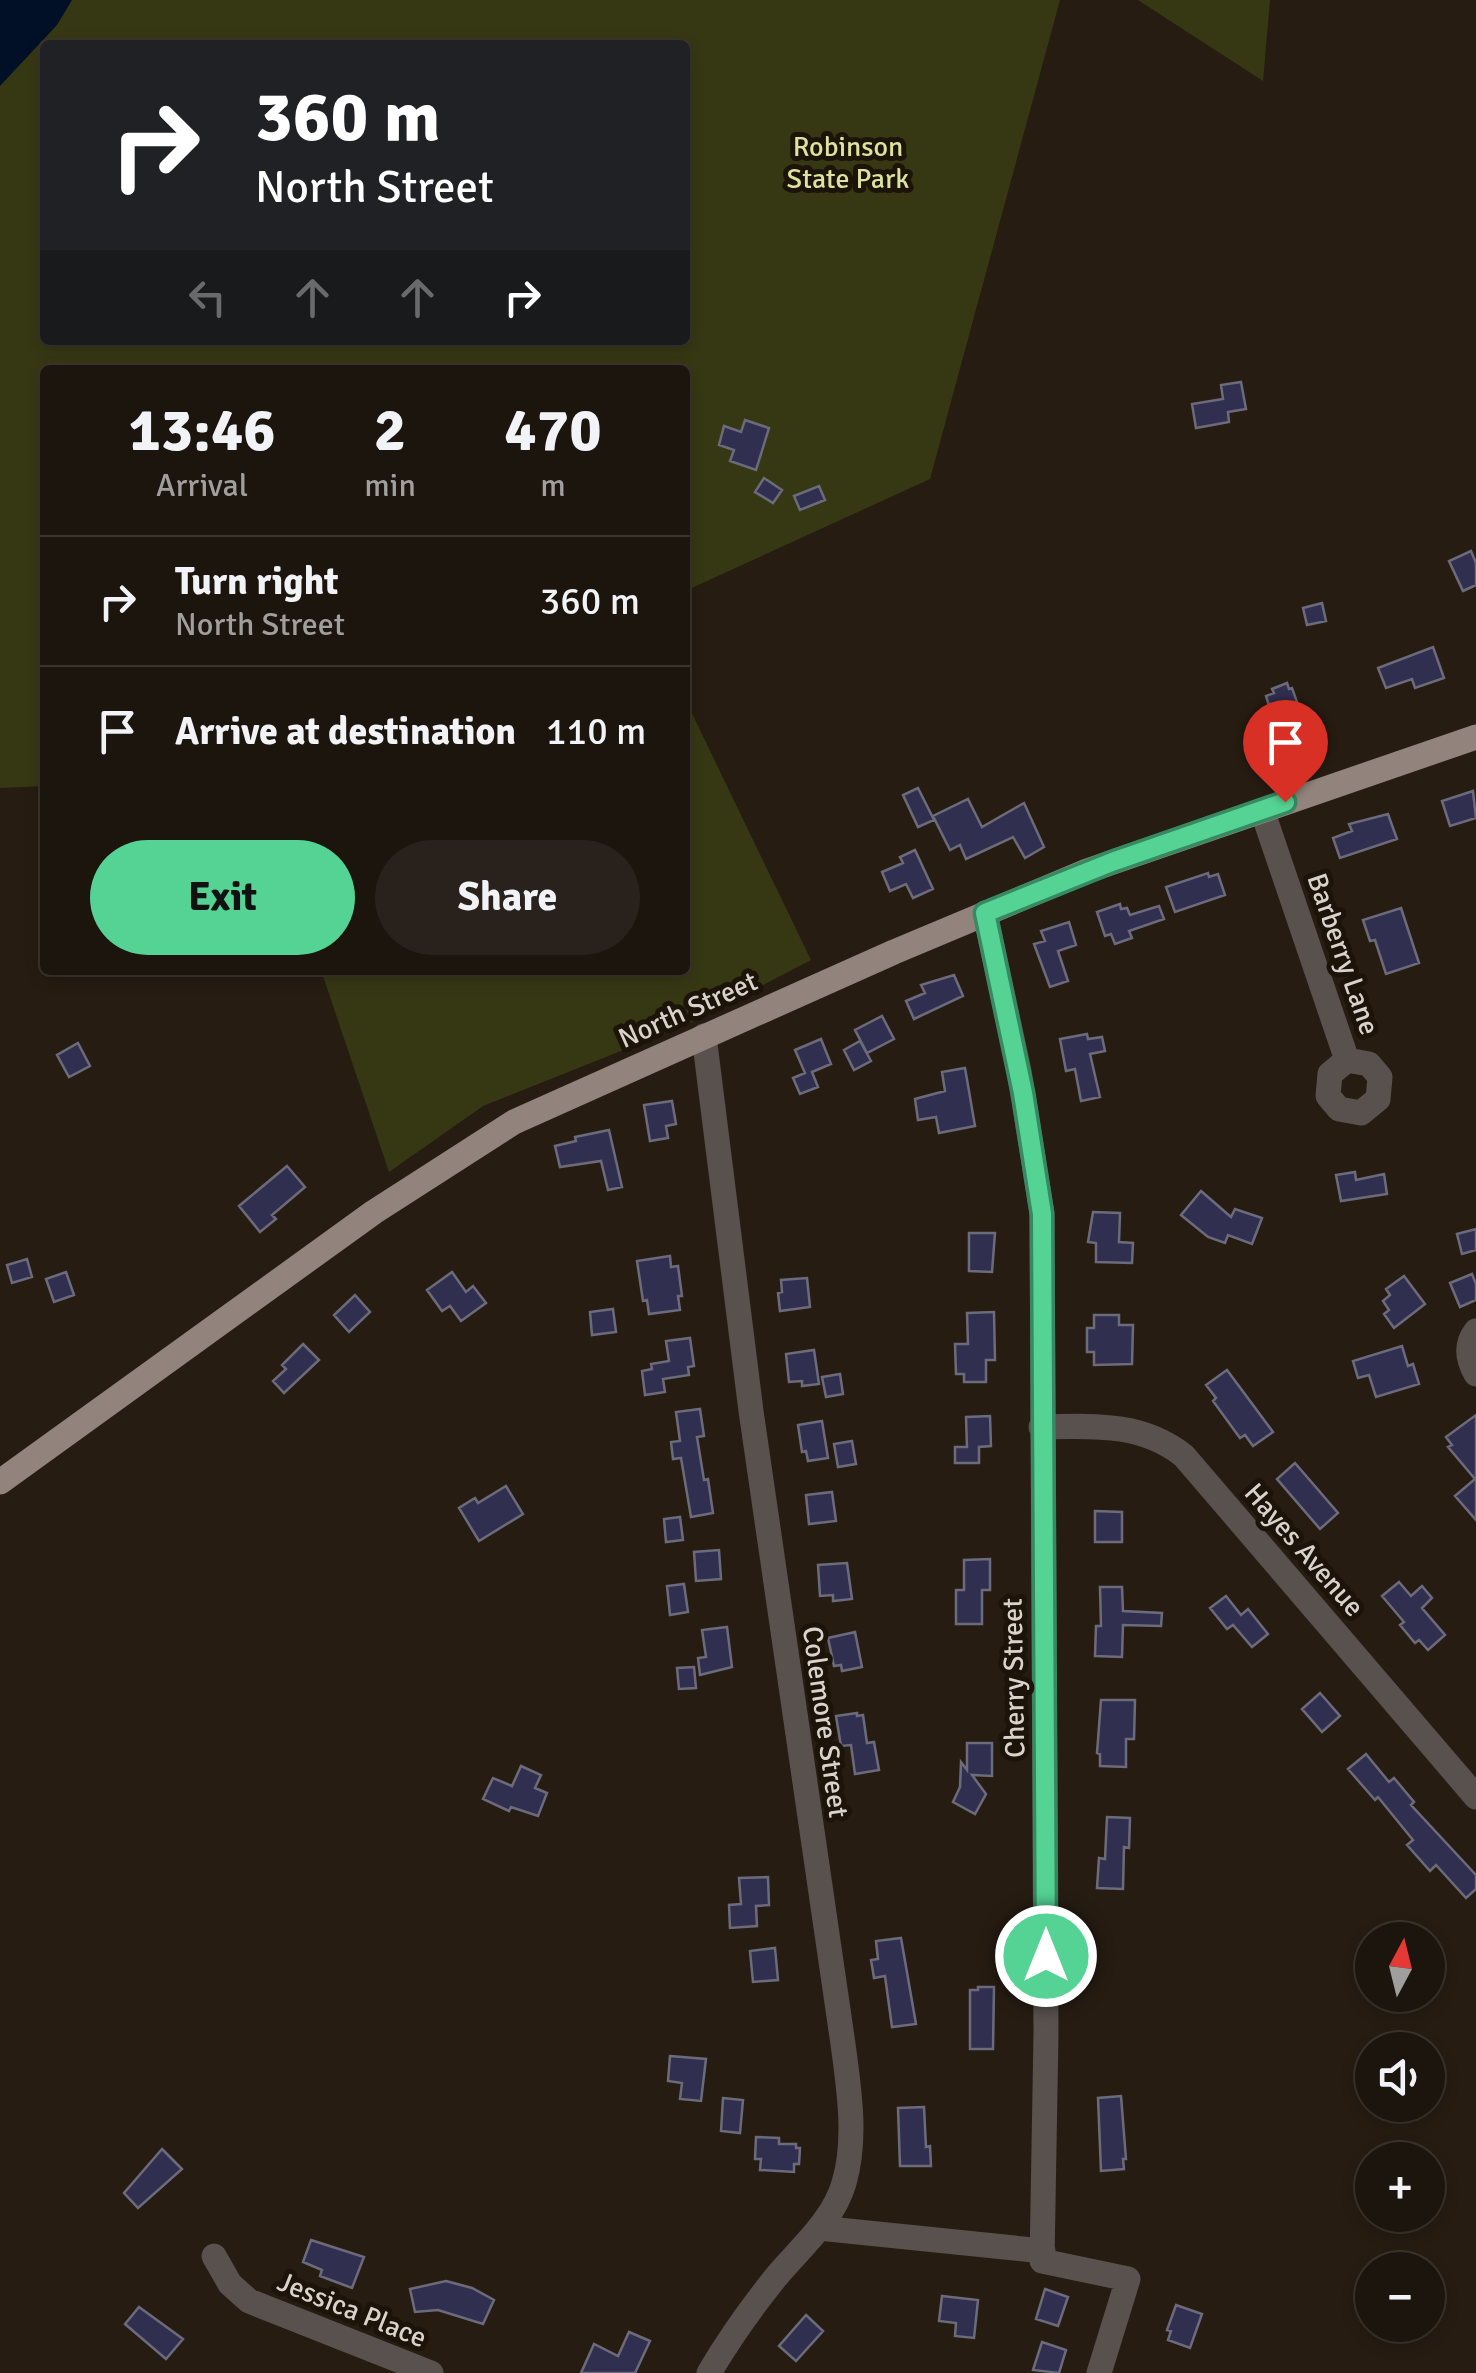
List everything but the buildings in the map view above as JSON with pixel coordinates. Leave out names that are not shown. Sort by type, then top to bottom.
[{"type":"main road","name":"North Street","points":[[0,1482],[374,1212],[452,1160],[556,1102],[1103,865],[1476,737]]},
{"type":"street","name":"Barberry Lane","points":[[1262,810],[1347,1060]]},
{"type":"street","name":"Cherry Street","points":[[985,913],[1021,1082],[1041,1201],[1046,1995],[1042,2251]]},
{"type":"street","name":"Colemore Street","points":[[704,1036],[753,1430],[851,2131],[847,2172],[840,2194],[820,2228],[754,2304],[709,2373]]},
{"type":"street","points":[[1473,1337],[1470,1360],[1476,1374]]},
{"type":"street","name":"Hayes Avenue","points":[[1041,1427],[1099,1426],[1139,1432],[1184,1456],[1476,1797]]},
{"type":"street","points":[[820,2228],[1042,2251],[1042,2261],[1128,2279],[1099,2373]]},
{"type":"street","name":"Jessica Place","points":[[214,2256],[230,2284],[249,2301],[431,2373]]},
{"type":"green space","name":"Robinson State Park","points":[[3,0],[1060,0],[930,479],[690,589],[690,365],[40,365],[40,786],[0,788]]},
{"type":"green space","points":[[1138,0],[1270,0],[1263,81]]},
{"type":"green space","points":[[690,709],[811,960],[686,1025],[483,1106],[389,1172],[323,975],[690,975]]},
{"type":"water","points":[[0,0],[72,0],[57,25],[0,86]]},
{"type":"route","points":[[1046,1956],[1042,1214],[1023,1093],[985,913],[1112,862],[1285,802]]}]
